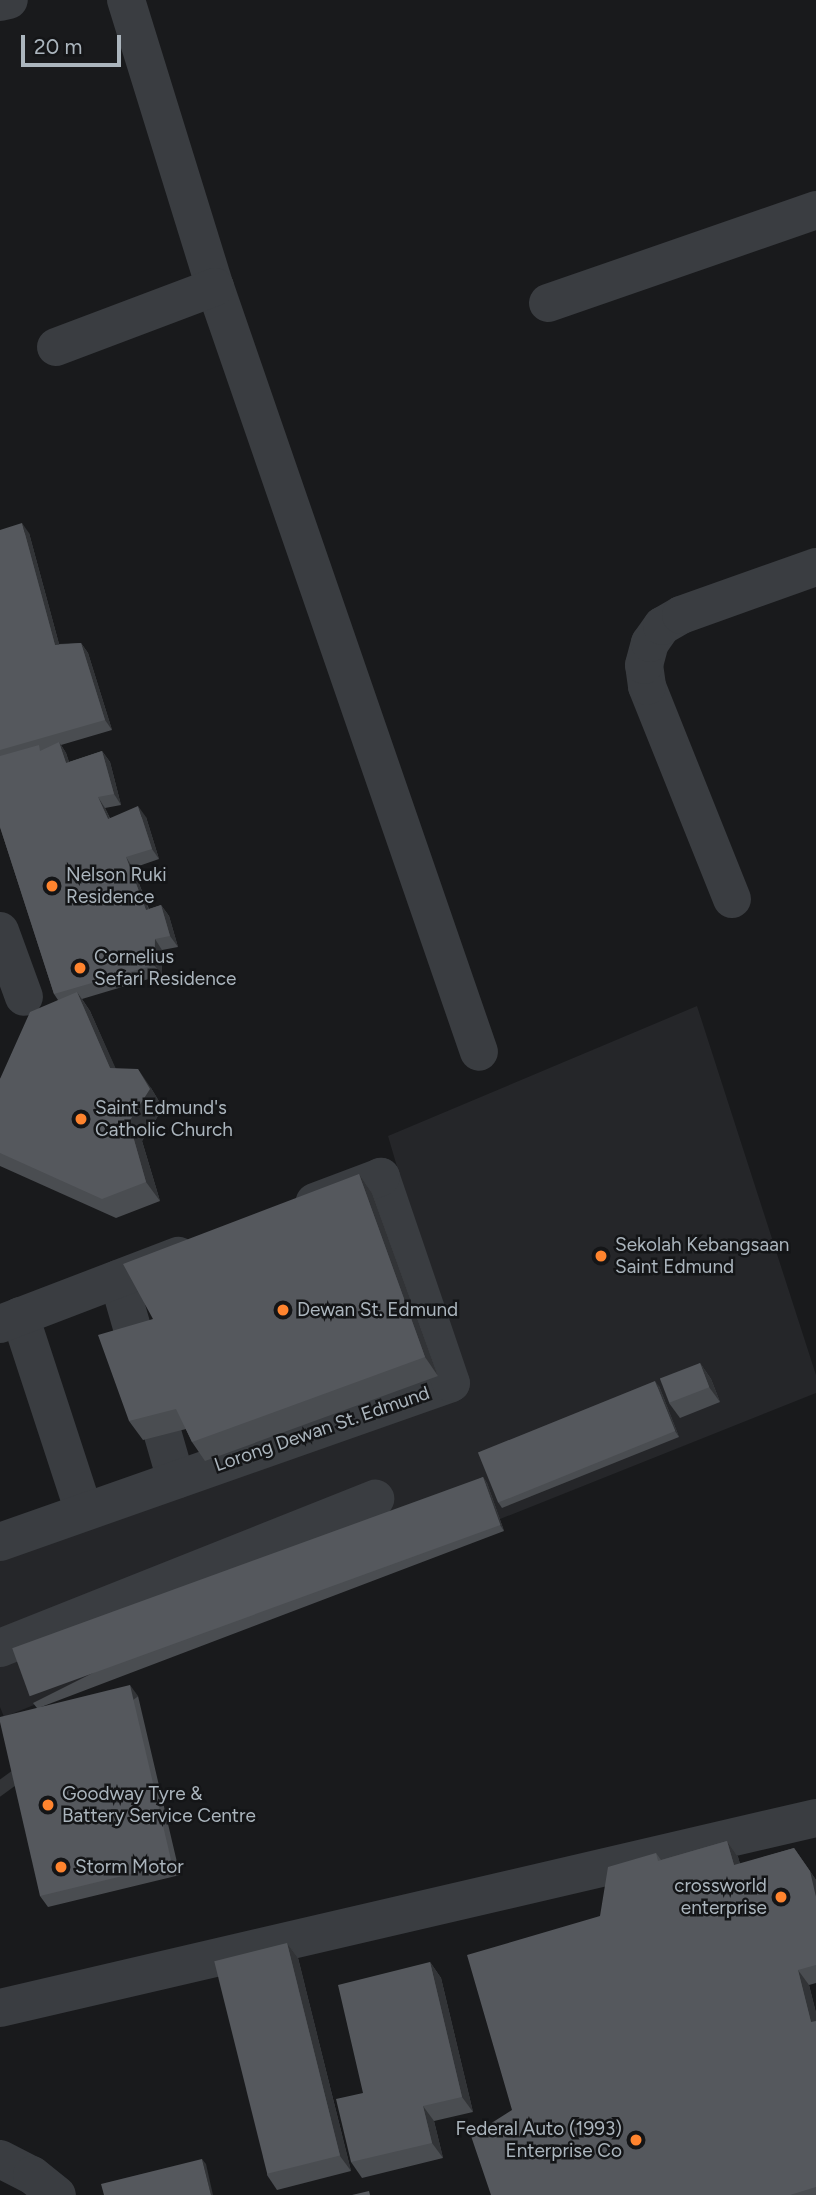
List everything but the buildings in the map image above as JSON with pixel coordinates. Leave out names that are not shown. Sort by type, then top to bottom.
[{"type":"street","points":[[0,2],[9,0]]},
{"type":"street","points":[[126,0],[215,287],[479,1052]]},
{"type":"street","points":[[548,303],[816,210]]},
{"type":"street","points":[[56,347],[215,287]]},
{"type":"street","points":[[732,899],[648,686],[644,665],[650,643],[662,626],[681,615],[816,567]]},
{"type":"street","points":[[0,931],[24,997]]},
{"type":"street","name":"Lorong Dewan St. Edmund","points":[[0,1542],[451,1383],[380,1177],[280,1216]]},
{"type":"street","points":[[84,1512],[10,1320],[205,1245]]},
{"type":"street","points":[[118,1279],[176,1480]]},
{"type":"street","points":[[0,1648],[375,1499]]},
{"type":"street","points":[[0,2008],[816,1818]]},
{"type":"street","points":[[0,2159],[33,2175],[57,2195]]},
{"type":"shaded area","name":"Sekolah Kebangsaan Saint Edmund","points":[[697,1006],[816,1375],[816,1393],[4,1717],[0,1707],[0,1552],[463,1391],[388,1136]]},
{"type":"place","name":"Nelson Ruki Residence","points":[[52,886]]},
{"type":"place","name":"Cornelius Sefari Residence","points":[[80,968]]},
{"type":"place","name":"Saint Edmund's Catholic Church","points":[[81,1119]]},
{"type":"place","name":"Sekolah Kebangsaan Saint Edmund","points":[[601,1256]]},
{"type":"place","name":"Dewan St. Edmund","points":[[283,1310]]},
{"type":"place","name":"Goodway Tyre & Battery Service Centre","points":[[48,1805]]},
{"type":"place","name":"Storm Motor","points":[[61,1867]]},
{"type":"place","name":"crossworld enterprise","points":[[781,1897]]},
{"type":"place","name":"Federal Auto (1993) Enterprise Co","points":[[636,2140]]}]
